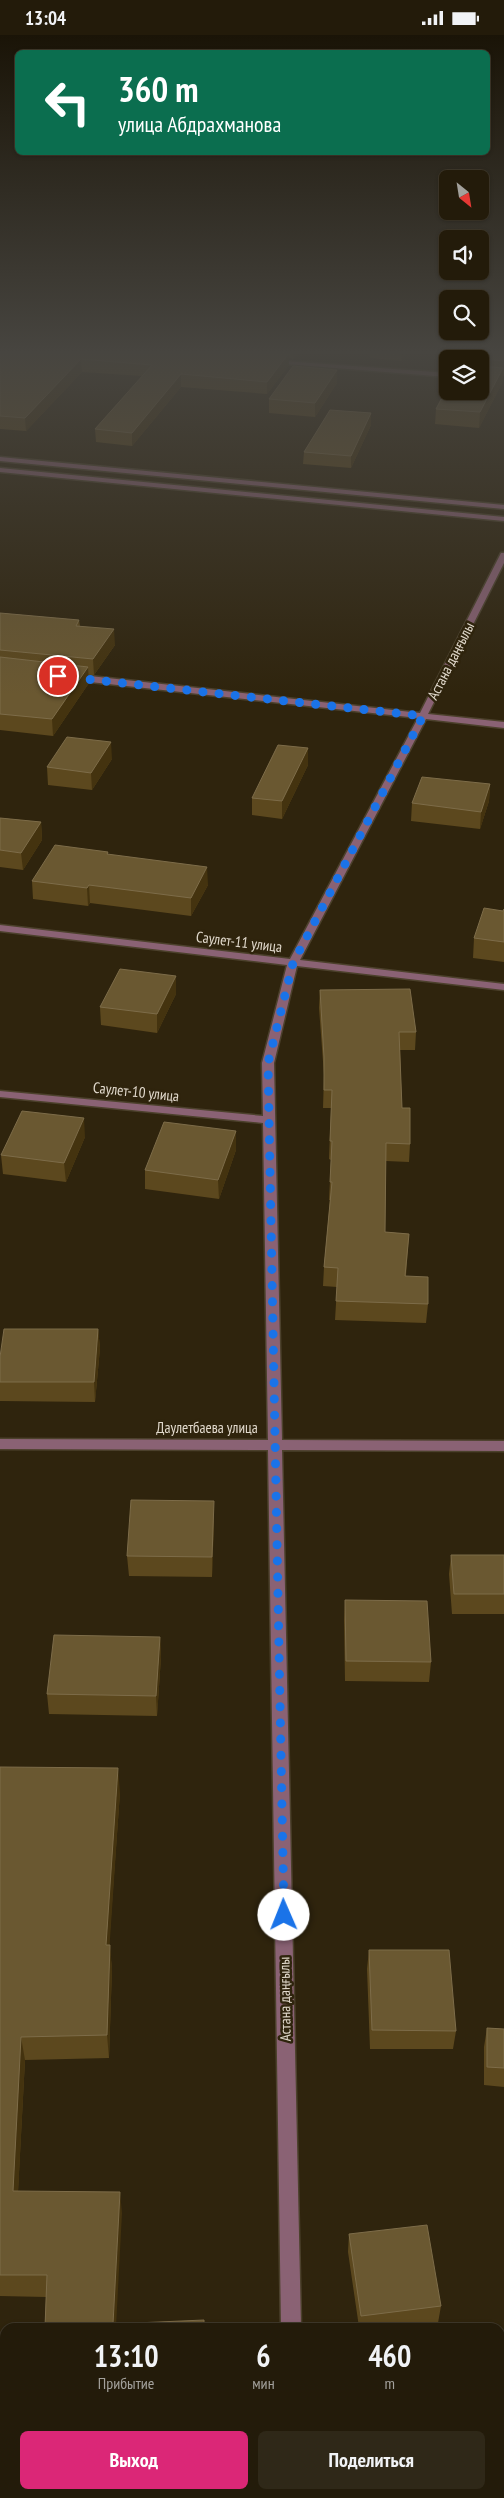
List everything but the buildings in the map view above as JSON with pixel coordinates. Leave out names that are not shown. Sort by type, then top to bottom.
[{"type":"street","points":[[62,465],[504,507]]},
{"type":"street","points":[[0,470],[504,519]]},
{"type":"street","name":"Астана даңғылы","points":[[291,2323],[268,1063],[293,963],[423,716],[504,555]]},
{"type":"street","points":[[59,676],[504,725]]},
{"type":"street","name":"Саулет-11 улица","points":[[0,928],[504,987]]},
{"type":"street","name":"Саулет-10 улица","points":[[0,1093],[269,1120]]},
{"type":"street","name":"Даулетбаева улица","points":[[0,1444],[504,1446]]},
{"type":"route","points":[[58,676],[423,716],[293,963],[268,1063],[284,1915]]}]
